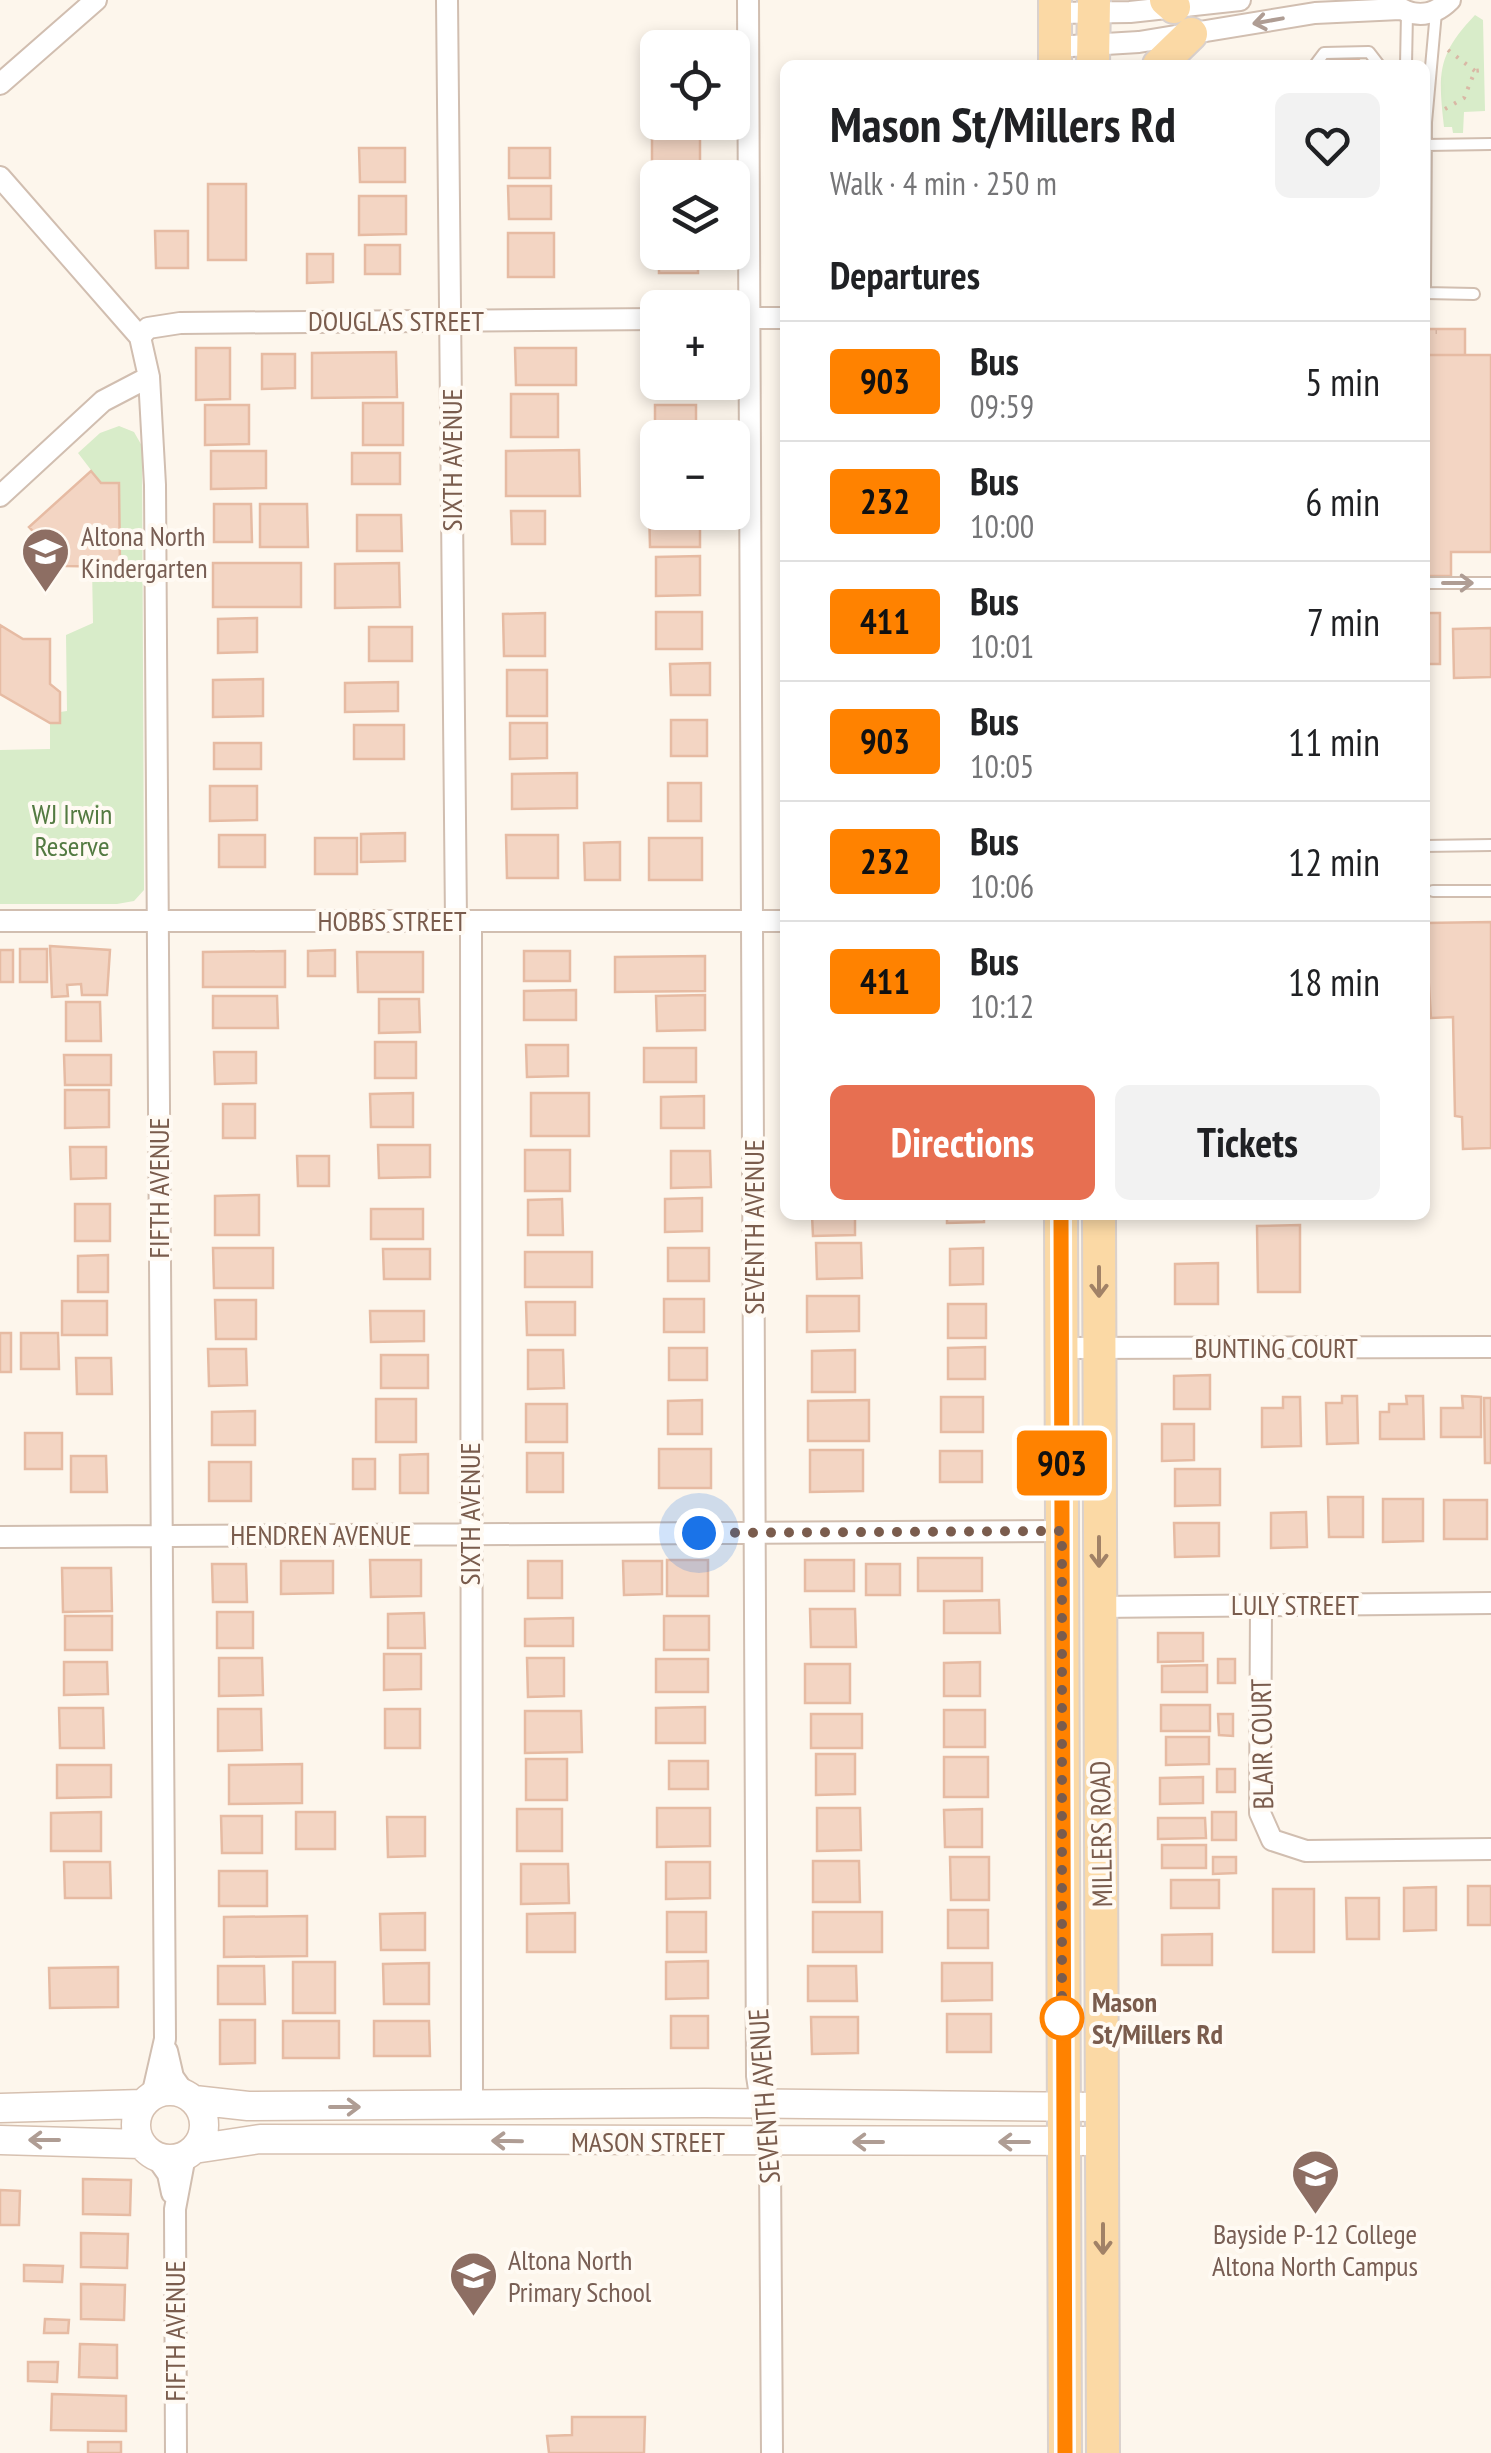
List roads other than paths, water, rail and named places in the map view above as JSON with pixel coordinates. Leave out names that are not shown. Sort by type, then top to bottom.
[{"type":"main road","points":[[1055,6],[1055,56]]},
{"type":"main road","points":[[1093,56],[1094,6]]},
{"type":"main road","points":[[1162,60],[1177,14]]},
{"type":"main road","name":"MILLERS ROAD","points":[[1060,1220],[1065,2453]]},
{"type":"main road","name":"MILLERS ROAD","points":[[1099,1220],[1104,2453]]},
{"type":"street","points":[[0,84],[96,0]]},
{"type":"street","name":"SIXTH AVENUE","points":[[447,0],[464,921],[472,2107]]},
{"type":"street","name":"SEVENTH AVENUE","points":[[742,290],[748,0]]},
{"type":"street","points":[[1055,56],[1093,56],[1177,14],[1240,0]]},
{"type":"street","points":[[1055,6],[1177,14],[1315,13],[1443,6]]},
{"type":"street","points":[[0,177],[140,338]]},
{"type":"street","points":[[750,319],[780,318]]},
{"type":"street","name":"DOUGLAS STREET","points":[[140,338],[148,328],[180,323],[640,319]]},
{"type":"street","name":"FIFTH AVENUE","points":[[140,338],[149,376],[155,486],[165,2039],[172,2078],[189,2097]]},
{"type":"street","points":[[0,496],[103,401],[149,376]]},
{"type":"street","name":"SEVENTH AVENUE","points":[[742,400],[752,921],[760,2104],[769,2142],[772,2453]]},
{"type":"street","name":"HOBBS STREET","points":[[0,921],[780,922]]},
{"type":"street","name":"BUNTING COURT","points":[[1062,1348],[1491,1347]]},
{"type":"street","name":"HENDREN AVENUE","points":[[0,1537],[1062,1531]]},
{"type":"street","name":"LULY STREET","points":[[1098,1606],[1491,1603]]},
{"type":"street","name":"BLAIR COURT","points":[[1261,1605],[1260,1813],[1272,1840],[1286,1848],[1306,1850],[1491,1849]]},
{"type":"street","name":"FIFTH AVENUE","points":[[147,2100],[165,2039]]},
{"type":"street","points":[[0,2108],[147,2100],[162,2092],[189,2097],[200,2109],[204,2130],[190,2153],[0,2140]]},
{"type":"street","name":"MASON STREET","points":[[189,2097],[248,2106],[1103,2106]]},
{"type":"street","points":[[147,2100],[135,2125],[148,2150]]},
{"type":"street","name":"MASON STREET","points":[[190,2153],[260,2139],[1103,2141]]},
{"type":"street","name":"FIFTH AVENUE","points":[[148,2150],[168,2174],[175,2210],[176,2453]]},
{"type":"street","name":"FIFTH AVENUE","points":[[175,2210],[190,2153]]},
{"type":"lane","points":[[1430,120],[1443,6]]},
{"type":"lane","points":[[1399,7],[1405,60]]},
{"type":"lane","points":[[1318,60],[1324,52],[1369,52],[1376,60]]},
{"type":"lane","points":[[1430,145],[1491,144]]},
{"type":"lane","points":[[1430,292],[1474,294]]},
{"type":"lane","points":[[1430,583],[1491,582]]},
{"type":"lane","points":[[1430,846],[1491,845]]},
{"type":"lane","points":[[1433,891],[1491,890]]},
{"type":"place","name":"Altona North Kindergarten","points":[[46,594]]},
{"type":"place","name":"Mason St/Millers Rd","points":[[1062,2018]]},
{"type":"place","name":"Bayside P-12 College Altona North Campus","points":[[1315,2216]]},
{"type":"place","name":"Altona North Primary School","points":[[473,2318]]},
{"type":"park label","name":"WJ Irwin Reserve","points":[[72,830]]}]
